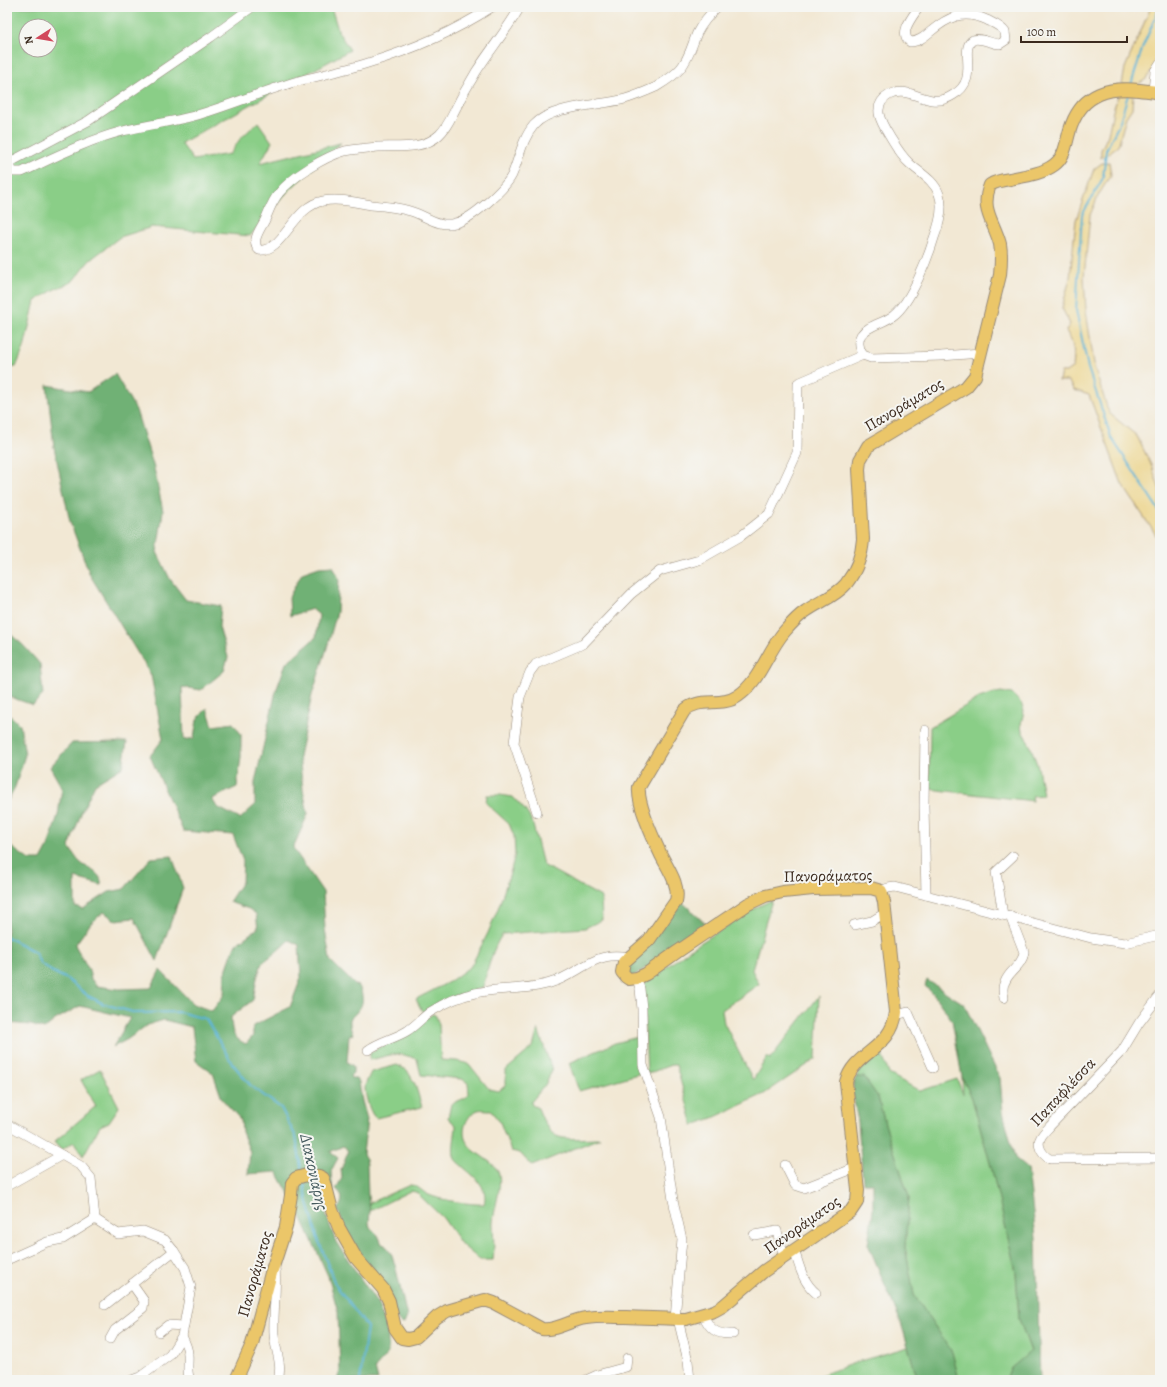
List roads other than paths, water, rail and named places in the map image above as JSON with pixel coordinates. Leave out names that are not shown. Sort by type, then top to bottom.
[{"type":"main road","points":[[980,353],[998,281],[1002,254],[986,203],[990,185],[998,181],[1043,172],[1056,164],[1061,158],[1065,149],[1072,123],[1081,107],[1098,94],[1118,89],[1156,92]]},
{"type":"main road","name":"Πανοράματος","points":[[629,957],[649,940],[676,901],[678,895],[644,813],[639,793],[639,787],[672,730],[687,707],[703,702],[725,702],[732,700],[747,689],[783,633],[804,612],[837,592],[845,584],[856,568],[862,549],[863,530],[859,468],[860,460],[864,452],[868,446],[874,442],[966,387],[975,376],[980,353]]},
{"type":"main road","name":"Πανοράματος","points":[[236,1380],[252,1344],[274,1263],[286,1227],[292,1184],[296,1178],[304,1176],[319,1176],[323,1178],[339,1228],[356,1258],[385,1293],[389,1301],[395,1328],[399,1335],[408,1339],[416,1337],[444,1312],[463,1305],[485,1300],[494,1302],[542,1328],[549,1330],[572,1321],[587,1318],[677,1319],[703,1314],[719,1309],[757,1277],[789,1253],[854,1208],[857,1198],[846,1089],[847,1078],[856,1065],[888,1036],[893,1028],[896,1015],[885,913],[881,891],[871,888],[813,889],[783,892],[765,896],[748,904],[646,974],[637,978]]},
{"type":"main road","points":[[629,957],[624,962],[622,972],[629,979],[637,978]]},
{"type":"street","points":[[252,7],[212,37],[88,121],[14,160],[11,164],[13,172],[22,172],[81,145],[124,130],[195,115],[266,90],[367,63],[404,51],[434,39],[474,19],[492,7]]},
{"type":"street","points":[[520,7],[476,72],[446,127],[439,136],[417,146],[378,147],[345,152],[329,158],[308,170],[278,194],[270,206],[257,237],[256,247],[258,250],[269,249],[277,242],[302,212],[310,205],[322,201],[336,200],[404,210],[424,216],[435,222],[445,224],[456,224],[466,219],[504,187],[511,177],[526,138],[533,126],[542,118],[560,110],[626,98],[656,87],[680,69],[704,20],[717,7]]},
{"type":"street","points":[[919,7],[905,32],[906,38],[910,42],[918,40],[940,23],[952,17],[965,14],[980,17],[997,25],[1005,32],[1006,40],[1000,44],[978,40],[974,40],[970,43],[967,52],[967,78],[960,91],[951,97],[941,100],[933,100],[904,93],[894,93],[887,96],[880,106],[879,117],[881,123],[896,148],[932,183],[939,194],[941,203],[939,222],[931,248],[917,280],[900,310],[892,317],[868,329],[862,334],[859,346],[863,355],[868,358],[980,353]]},
{"type":"street","points":[[1156,92],[1156,71],[1160,63]]},
{"type":"street","points":[[537,812],[514,743],[520,697],[530,672],[536,664],[583,644],[631,594],[660,571],[699,560],[741,536],[769,514],[798,454],[798,383],[863,355]]},
{"type":"street","points":[[925,730],[924,806],[926,895]]},
{"type":"street","points":[[1004,998],[1005,982],[1021,964],[1024,952],[1006,916],[996,872],[1014,856]]},
{"type":"street","points":[[881,891],[895,887],[1091,938],[1124,944],[1160,935]]},
{"type":"street","points":[[854,925],[872,921],[885,913]]},
{"type":"street","points":[[368,1050],[375,1045],[407,1031],[430,1012],[466,995],[476,992],[512,990],[552,983],[606,956],[629,957]]},
{"type":"street","points":[[637,978],[640,988],[642,1009],[643,1065],[661,1117],[673,1200],[682,1239],[677,1319],[688,1361],[690,1380]]},
{"type":"street","name":"Παπαφλέσσα","points":[[1160,995],[1139,1023],[1122,1051],[1050,1126],[1040,1137],[1039,1142],[1042,1153],[1050,1159],[1160,1158]]},
{"type":"street","points":[[896,1015],[908,1012],[933,1068]]},
{"type":"street","points":[[7,1124],[80,1166],[91,1178],[95,1219]]},
{"type":"street","points":[[7,1186],[62,1155]]},
{"type":"street","points":[[785,1165],[795,1185],[804,1188],[855,1168]]},
{"type":"street","points":[[95,1219],[118,1234],[143,1231],[165,1240],[174,1250],[185,1268],[191,1287],[182,1336],[170,1355],[138,1379]]},
{"type":"street","points":[[7,1260],[47,1242],[63,1240],[95,1219]]},
{"type":"street","points":[[754,1235],[776,1231],[808,1287],[816,1293]]},
{"type":"street","points":[[105,1305],[174,1250]]},
{"type":"street","points":[[274,1263],[276,1292],[274,1332],[275,1344],[280,1362],[278,1380]]},
{"type":"street","points":[[110,1339],[114,1330],[143,1308],[144,1301],[132,1284]]},
{"type":"street","points":[[703,1314],[707,1323],[713,1330],[724,1334],[733,1334]]},
{"type":"street","points":[[159,1332],[168,1325],[184,1326]]},
{"type":"street","points":[[182,1336],[188,1354],[188,1376],[190,1380]]},
{"type":"street","points":[[586,1380],[597,1375],[626,1367],[627,1358]]},
{"type":"waterway","points":[[1131,85],[1143,46],[1160,7]]},
{"type":"waterway","points":[[1128,95],[1119,124],[1106,150],[1103,178],[1082,215],[1076,310],[1088,368],[1111,437],[1160,512]]},
{"type":"waterway","name":"Διακονιάρης","points":[[7,937],[35,952],[40,963],[51,971],[67,979],[88,996],[104,1004],[136,1013],[179,1012],[206,1019],[232,1063],[251,1086],[281,1108],[296,1137],[302,1173]]},
{"type":"waterway","name":"Διακονιάρης","points":[[304,1181],[307,1199],[317,1236],[335,1284],[367,1327],[360,1380]]}]
